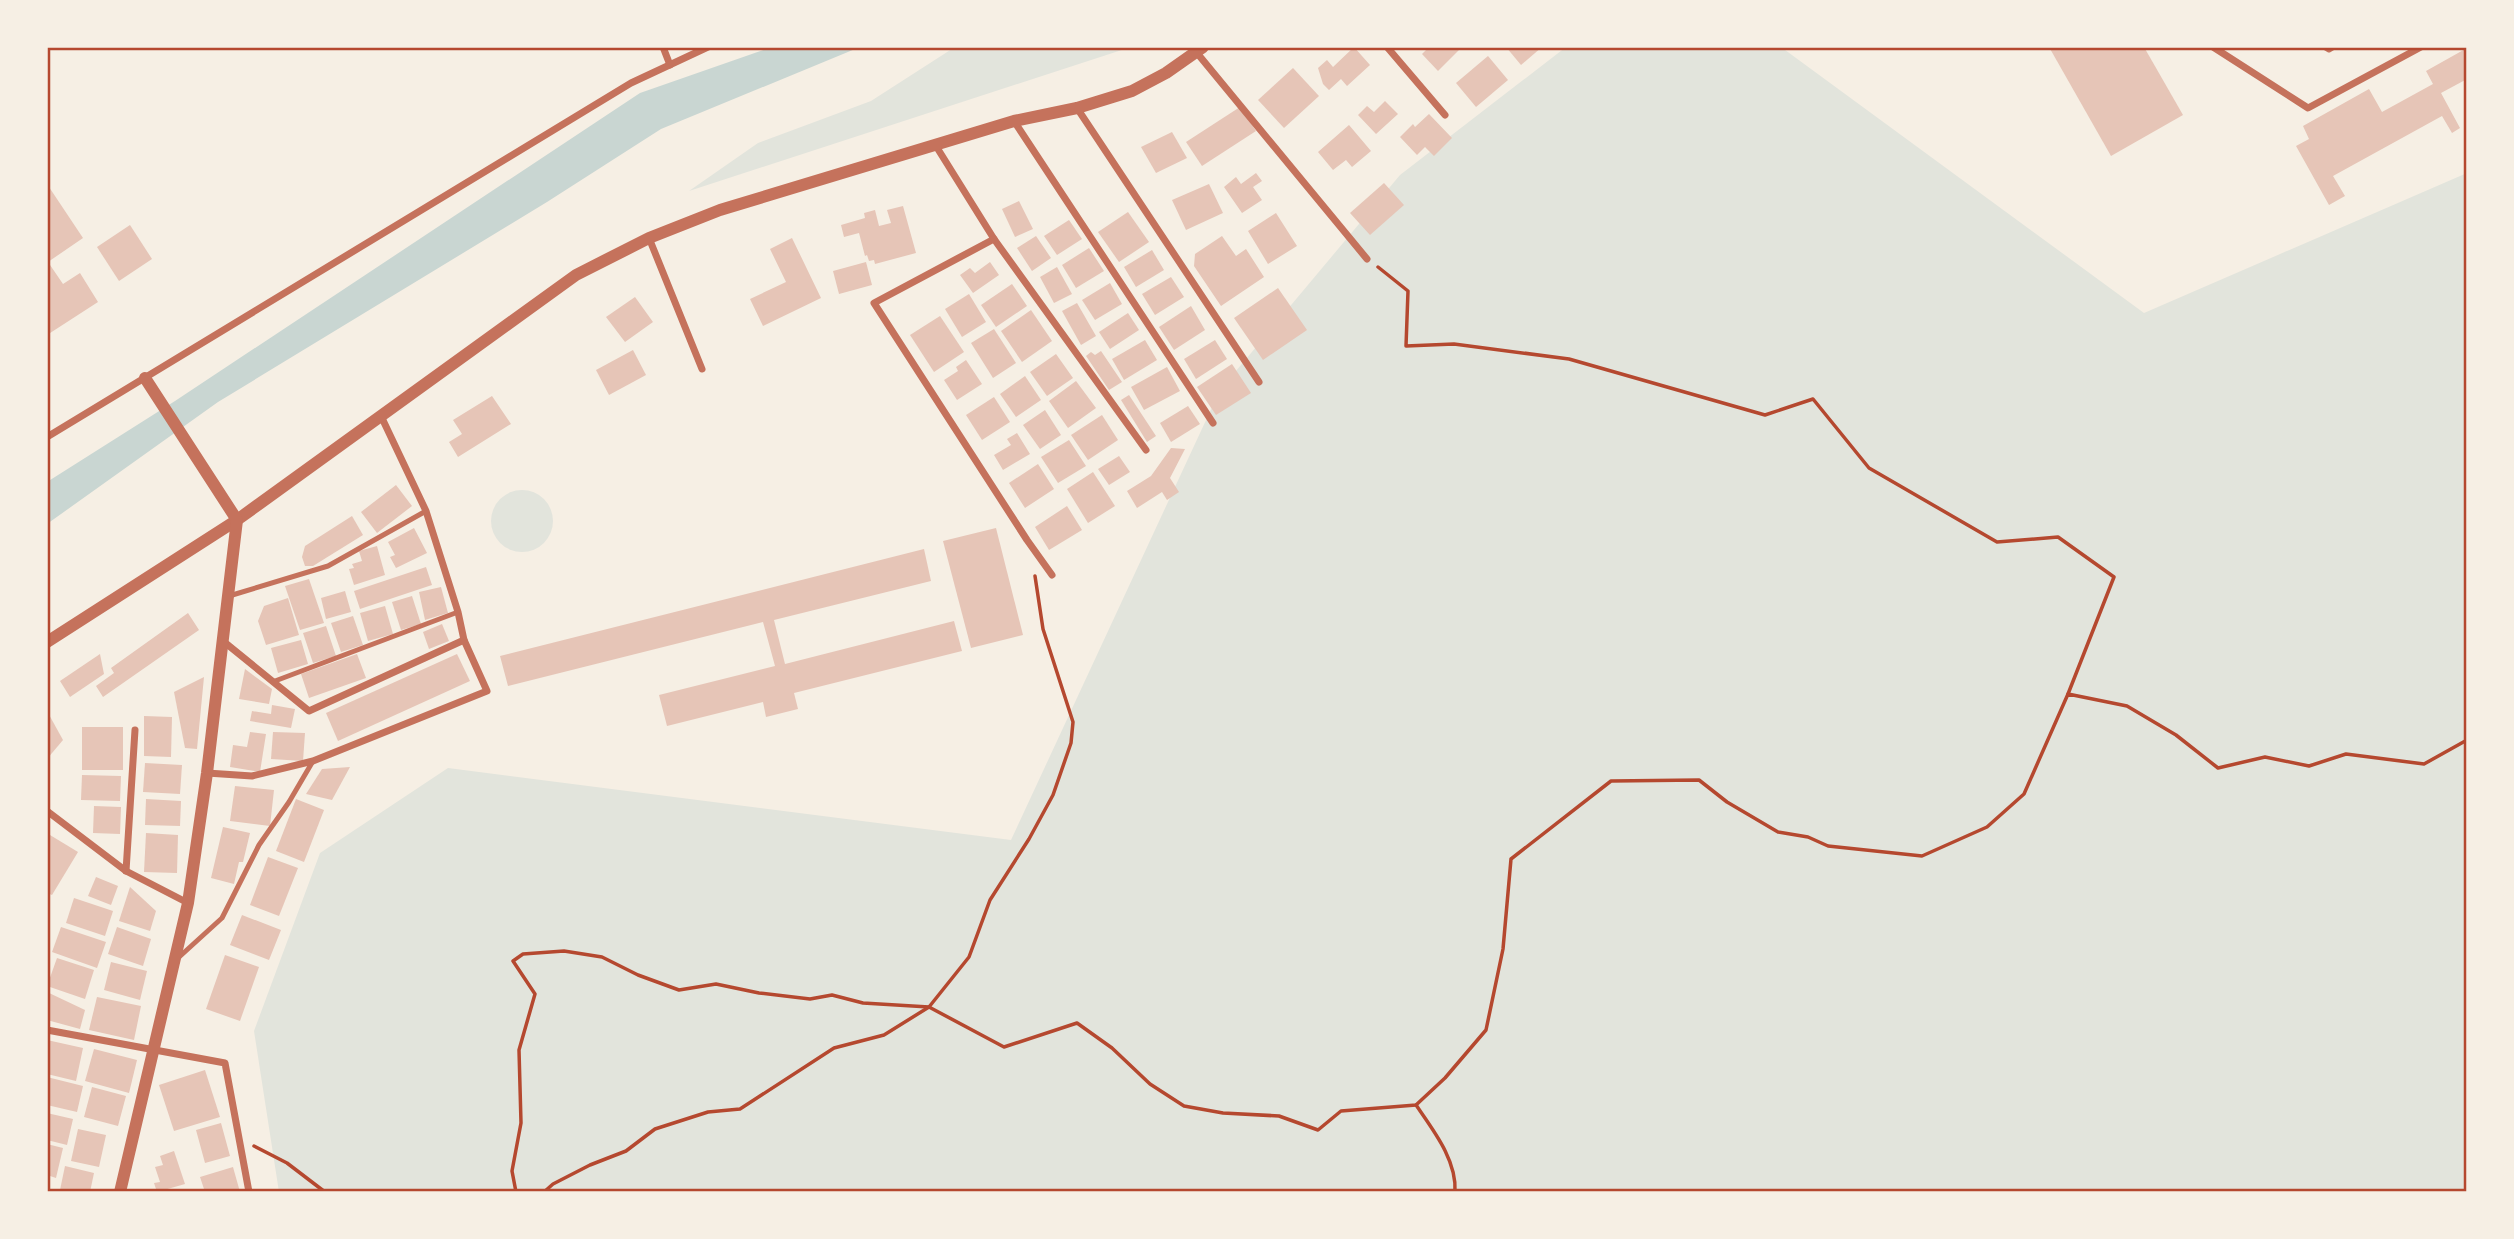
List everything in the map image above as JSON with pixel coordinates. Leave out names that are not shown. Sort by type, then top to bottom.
[{"type":"street","points":[[663,47],[670,65]]},
{"type":"street","points":[[47,437],[631,83],[708,47]]},
{"type":"street","points":[[1387,47],[1445,115]]},
{"type":"street","points":[[2213,47],[2308,108],[2421,47]]},
{"type":"street","points":[[47,642],[237,520],[576,275],[649,238],[720,210],[1014,121],[1077,108],[1132,91],[1166,73],[1200,50],[1367,259]]},
{"type":"street","points":[[1077,108],[1259,383]]},
{"type":"street","points":[[1014,121],[1213,423]]},
{"type":"street","points":[[936,146],[994,239],[1146,450]]},
{"type":"street","points":[[649,238],[702,369]]},
{"type":"street","points":[[994,239],[874,303],[1052,575]]},
{"type":"street","points":[[120,1192],[188,903],[207,773],[237,520],[145,378]]},
{"type":"street","points":[[207,773],[252,776],[313,761],[487,691],[464,640],[458,612],[426,511],[381,416]]},
{"type":"street","points":[[223,641],[309,711],[464,640]]},
{"type":"street","points":[[126,871],[135,730]]},
{"type":"street","points":[[47,811],[126,871],[188,903]]},
{"type":"street","points":[[47,1030],[225,1063],[249,1192]]},
{"type":"lane","points":[[2324,47],[2329,50],[2334,47]]},
{"type":"lane","points":[[229,596],[328,566],[426,511]]},
{"type":"lane","points":[[275,681],[458,612]]},
{"type":"lane","points":[[175,961],[222,918],[259,845],[313,761]]},
{"type":"path","points":[[516,1192],[512,1171],[520,1123],[519,1050],[535,994],[513,961],[523,954],[564,951],[602,957],[638,975],[679,990],[716,984],[759,993],[810,999],[832,995],[863,1003],[929,1007],[1004,1047],[1077,1023],[1112,1048],[1150,1084],[1184,1106],[1223,1113],[1279,1116],[1318,1130],[1341,1111],[1416,1105],[1445,1078],[1486,1030],[1503,949],[1511,859],[1611,781],[1699,780],[1727,802],[1778,832],[1808,837],[1828,846],[1922,856],[1987,827],[2024,794],[2068,694],[2114,577],[2058,537],[1997,542],[1869,468],[1813,399],[1765,415],[1569,359],[1454,344],[1406,346],[1408,291],[1367,259]]},
{"type":"path","points":[[544,1192],[553,1184],[590,1165],[626,1151],[655,1129],[708,1112],[740,1109],[834,1048],[884,1035],[929,1007],[969,957],[990,900],[1053,795],[1071,743],[1073,722],[1043,629],[1027,540]]},
{"type":"path","points":[[2068,694],[2127,706],[2176,735],[2218,768],[2265,757],[2309,766],[2346,754],[2424,764],[2467,740]]},
{"type":"path","points":[[1416,1105],[1438,1137],[1456,1177],[1455,1192]]},
{"type":"path","points":[[237,1130],[256,1148],[287,1163],[325,1192]]},
{"type":"shaded area","points":[[772,47],[860,47],[661,129],[547,202],[218,402],[47,524],[47,482],[175,401],[640,93]]},
{"type":"shaded area","points":[[955,47],[1131,47],[689,191],[758,143],[871,101]]},
{"type":"shaded area","points":[[1566,47],[1781,47],[2144,313],[2467,173],[2467,1192],[279,1192],[254,1031],[320,853],[448,768],[1011,840],[1220,390],[1400,175]]},
{"type":"shaded area","points":[[522,490],[534,492],[544,499],[551,509],[551,533],[544,543],[534,550],[522,552],[510,550],[500,543],[493,533],[491,521],[493,509],[500,499],[510,492]]},
{"type":"building","points":[[1354,47],[1370,65],[1347,86],[1341,79],[1329,90],[1323,84],[1318,68],[1327,60],[1333,67]]},
{"type":"building","points":[[1429,47],[1462,47],[1438,71],[1422,54]]},
{"type":"building","points":[[1506,47],[1542,47],[1521,65]]},
{"type":"building","points":[[2049,47],[2144,47],[2183,115],[2111,156]]},
{"type":"building","points":[[2467,48],[2467,79],[2441,93],[2460,128],[2452,133],[2442,116],[2333,176],[2345,196],[2329,205],[2296,146],[2309,139],[2303,126],[2369,89],[2382,112],[2433,84],[2426,71]]},
{"type":"building","points":[[1488,56],[1508,80],[1476,107],[1456,83]]},
{"type":"building","points":[[1293,68],[1319,96],[1284,128],[1258,100]]},
{"type":"building","points":[[1385,101],[1398,114],[1376,134],[1358,115],[1367,106],[1374,112]]},
{"type":"building","points":[[1240,107],[1256,131],[1202,166],[1186,142]]},
{"type":"building","points":[[1429,114],[1452,138],[1434,156],[1425,147],[1417,155],[1400,137],[1413,124],[1415,127]]},
{"type":"building","points":[[1349,125],[1371,151],[1352,167],[1346,160],[1333,170],[1318,152]]},
{"type":"building","points":[[1172,132],[1187,158],[1156,173],[1141,147]]},
{"type":"building","points":[[1256,173],[1262,181],[1253,187],[1262,200],[1242,213],[1224,187],[1236,177],[1241,184]]},
{"type":"building","points":[[1384,183],[1404,205],[1370,235],[1350,213]]},
{"type":"building","points":[[47,184],[83,238],[48,262],[63,284],[80,273],[98,302],[47,335]]},
{"type":"building","points":[[1209,184],[1223,213],[1186,230],[1172,200]]},
{"type":"building","points":[[1019,201],[1033,229],[1015,237],[1002,209]]},
{"type":"building","points":[[903,206],[916,253],[875,264],[874,260],[869,261],[867,255],[865,256],[859,233],[844,237],[841,225],[865,218],[864,213],[875,210],[879,226],[891,223],[887,210]]},
{"type":"building","points":[[1128,212],[1149,242],[1119,262],[1098,232]]},
{"type":"building","points":[[1276,213],[1297,246],[1268,264],[1248,231]]},
{"type":"building","points":[[1069,220],[1082,239],[1057,255],[1044,236]]},
{"type":"building","points":[[130,225],[152,259],[119,281],[97,247]]},
{"type":"building","points":[[1036,236],[1051,258],[1032,271],[1017,248]]},
{"type":"building","points":[[1222,236],[1236,256],[1246,249],[1264,277],[1221,306],[1194,266],[1195,254]]},
{"type":"building","points":[[792,238],[821,298],[763,326],[750,299],[786,282],[770,249]]},
{"type":"building","points":[[1089,248],[1104,271],[1076,288],[1062,265]]},
{"type":"building","points":[[1152,250],[1164,270],[1136,287],[1124,267]]},
{"type":"building","points":[[866,262],[872,285],[839,294],[833,271]]},
{"type":"building","points":[[990,262],[999,275],[973,293],[960,275],[970,268],[975,273]]},
{"type":"building","points":[[1057,267],[1072,294],[1054,303],[1040,277]]},
{"type":"building","points":[[1171,277],[1184,297],[1155,315],[1142,294]]},
{"type":"building","points":[[1110,283],[1122,304],[1095,320],[1082,300]]},
{"type":"building","points":[[1012,284],[1027,306],[996,327],[981,305]]},
{"type":"building","points":[[1278,288],[1307,330],[1263,360],[1234,318]]},
{"type":"building","points":[[969,294],[986,322],[962,337],[945,309]]},
{"type":"building","points":[[635,297],[653,322],[625,342],[606,317]]},
{"type":"building","points":[[1077,303],[1096,336],[1081,345],[1062,311]]},
{"type":"building","points":[[1191,306],[1205,330],[1174,350],[1159,327]]},
{"type":"building","points":[[1031,310],[1052,341],[1022,362],[1001,331]]},
{"type":"building","points":[[1128,313],[1139,330],[1110,349],[1099,332]]},
{"type":"building","points":[[940,316],[964,352],[934,372],[910,335]]},
{"type":"building","points":[[994,329],[1016,363],[993,378],[971,343]]},
{"type":"building","points":[[1145,340],[1157,360],[1124,380],[1112,359]]},
{"type":"building","points":[[1215,340],[1227,359],[1196,379],[1184,359]]},
{"type":"building","points":[[633,350],[646,375],[609,395],[596,370]]},
{"type":"building","points":[[1101,351],[1122,382],[1109,390],[1086,356],[1091,352],[1095,355]]},
{"type":"building","points":[[1056,354],[1073,378],[1047,396],[1030,372]]},
{"type":"building","points":[[966,360],[982,384],[957,400],[944,380],[958,371],[956,367]]},
{"type":"building","points":[[1232,364],[1251,393],[1216,415],[1197,387]]},
{"type":"building","points":[[1167,367],[1180,391],[1144,410],[1131,387]]},
{"type":"building","points":[[1025,376],[1041,400],[1016,417],[1000,394]]},
{"type":"building","points":[[1076,381],[1096,408],[1068,428],[1049,401]]},
{"type":"building","points":[[1129,395],[1156,436],[1147,442],[1121,400]]},
{"type":"building","points":[[492,396],[511,424],[458,457],[449,442],[462,434],[453,420]]},
{"type":"building","points":[[994,397],[1010,422],[982,440],[966,415]]},
{"type":"building","points":[[1188,406],[1200,424],[1171,442],[1160,423]]},
{"type":"building","points":[[1045,410],[1061,435],[1040,449],[1023,425]]},
{"type":"building","points":[[1102,415],[1118,440],[1088,460],[1071,435]]},
{"type":"building","points":[[1017,433],[1030,454],[1003,470],[994,455],[1011,445],[1007,439]]},
{"type":"building","points":[[1069,440],[1086,466],[1058,483],[1041,457]]},
{"type":"building","points":[[1171,448],[1185,449],[1170,478],[1179,492],[1167,500],[1162,492],[1137,508],[1127,491],[1151,476]]},
{"type":"building","points":[[1119,456],[1130,472],[1109,485],[1098,469]]},
{"type":"building","points":[[1038,464],[1054,489],[1025,508],[1009,483]]},
{"type":"building","points":[[1093,472],[1115,506],[1088,523],[1067,489]]},
{"type":"building","points":[[396,485],[412,506],[377,533],[361,512]]},
{"type":"building","points":[[1067,506],[1082,530],[1049,550],[1035,527]]},
{"type":"building","points":[[352,516],[363,535],[313,566],[305,566],[302,557],[305,546]]},
{"type":"building","points":[[414,528],[427,553],[396,568],[390,557],[395,555],[388,542]]},
{"type":"building","points":[[996,528],[1023,635],[971,648],[943,541]]},
{"type":"building","points":[[377,546],[385,575],[354,585],[349,569],[354,568],[352,564],[362,561],[359,551]]},
{"type":"building","points":[[924,549],[931,581],[774,620],[785,664],[954,621],[962,651],[794,693],[798,709],[766,717],[763,702],[667,726],[659,695],[775,666],[763,622],[508,686],[500,656]]},
{"type":"building","points":[[426,567],[432,585],[360,609],[354,591]]},
{"type":"building","points":[[309,579],[324,623],[300,630],[285,586]]},
{"type":"building","points":[[441,587],[448,613],[425,620],[419,592]]},
{"type":"building","points":[[345,591],[351,612],[326,619],[321,598]]},
{"type":"building","points":[[412,596],[421,624],[401,630],[392,602]]},
{"type":"building","points":[[288,598],[299,635],[266,645],[258,621],[264,606]]},
{"type":"building","points":[[385,606],[393,634],[368,641],[360,613]]},
{"type":"building","points":[[188,613],[199,630],[103,697],[96,686],[114,673],[111,668]]},
{"type":"building","points":[[353,616],[363,645],[341,652],[331,623]]},
{"type":"building","points":[[442,624],[449,641],[429,649],[423,632]]},
{"type":"building","points":[[326,626],[336,656],[313,663],[303,633]]},
{"type":"building","points":[[301,640],[308,664],[278,673],[271,648]]},
{"type":"building","points":[[100,654],[104,674],[70,697],[60,681]]},
{"type":"building","points":[[357,654],[366,678],[309,698],[301,674]]},
{"type":"building","points":[[457,654],[470,681],[338,741],[326,713]]},
{"type":"building","points":[[245,669],[272,689],[269,704],[239,699]]},
{"type":"building","points":[[204,677],[197,749],[185,748],[174,692]]},
{"type":"building","points":[[272,705],[295,709],[291,728],[250,721],[252,711],[271,714]]},
{"type":"building","points":[[47,711],[63,740],[47,759]]},
{"type":"building","points":[[144,716],[172,717],[171,757],[144,756]]},
{"type":"building","points":[[82,727],[123,727],[123,770],[82,770]]},
{"type":"building","points":[[250,732],[266,734],[260,772],[230,767],[233,745],[247,747]]},
{"type":"building","points":[[273,732],[305,733],[303,761],[271,759]]},
{"type":"building","points":[[145,763],[182,765],[180,794],[143,792]]},
{"type":"building","points":[[350,767],[332,800],[306,794],[322,769]]},
{"type":"building","points":[[82,775],[121,776],[120,801],[81,800]]},
{"type":"building","points":[[235,786],[274,790],[270,826],[230,821]]},
{"type":"building","points":[[146,799],[181,801],[180,826],[145,825]]},
{"type":"building","points":[[296,799],[324,810],[304,862],[276,851]]},
{"type":"building","points":[[94,806],[121,807],[120,834],[93,833]]},
{"type":"building","points":[[223,827],[250,833],[234,884],[211,878]]},
{"type":"building","points":[[146,833],[178,835],[177,873],[144,872]]},
{"type":"building","points":[[50,835],[78,852],[52,895],[47,893],[47,840]]},
{"type":"building","points":[[268,857],[298,868],[279,916],[250,905]]},
{"type":"building","points":[[96,877],[118,886],[111,905],[88,896]]},
{"type":"building","points":[[130,887],[156,911],[150,931],[119,921]]},
{"type":"building","points":[[74,898],[113,911],[105,936],[66,923]]},
{"type":"building","points":[[242,915],[281,930],[269,960],[230,945]]},
{"type":"building","points":[[61,927],[106,942],[97,968],[52,952]]},
{"type":"building","points":[[117,927],[151,939],[143,966],[108,954]]},
{"type":"building","points":[[225,955],[259,967],[240,1021],[206,1009]]},
{"type":"building","points":[[57,958],[94,970],[85,999],[47,986]]},
{"type":"building","points":[[111,962],[147,971],[140,1000],[104,990]]},
{"type":"building","points":[[47,992],[85,1010],[80,1029],[47,1020]]},
{"type":"building","points":[[97,997],[141,1006],[134,1040],[89,1030]]},
{"type":"building","points":[[47,1040],[83,1048],[76,1081],[47,1074]]},
{"type":"building","points":[[94,1049],[137,1060],[129,1093],[85,1081]]},
{"type":"building","points":[[205,1070],[220,1117],[174,1131],[159,1085]]},
{"type":"building","points":[[47,1077],[83,1086],[77,1112],[47,1105]]},
{"type":"building","points":[[92,1087],[126,1096],[118,1126],[84,1117]]},
{"type":"building","points":[[47,1113],[73,1119],[67,1145],[47,1140]]},
{"type":"building","points":[[221,1123],[230,1156],[205,1163],[196,1130]]},
{"type":"building","points":[[78,1129],[106,1135],[99,1167],[71,1161]]},
{"type":"building","points":[[47,1144],[63,1148],[56,1178],[47,1175]]},
{"type":"building","points":[[174,1151],[185,1184],[157,1192],[154,1183],[160,1182],[155,1167],[163,1165],[160,1156]]},
{"type":"building","points":[[65,1166],[94,1173],[90,1192],[60,1190]]},
{"type":"building","points":[[233,1167],[240,1192],[205,1192],[200,1177]]}]
